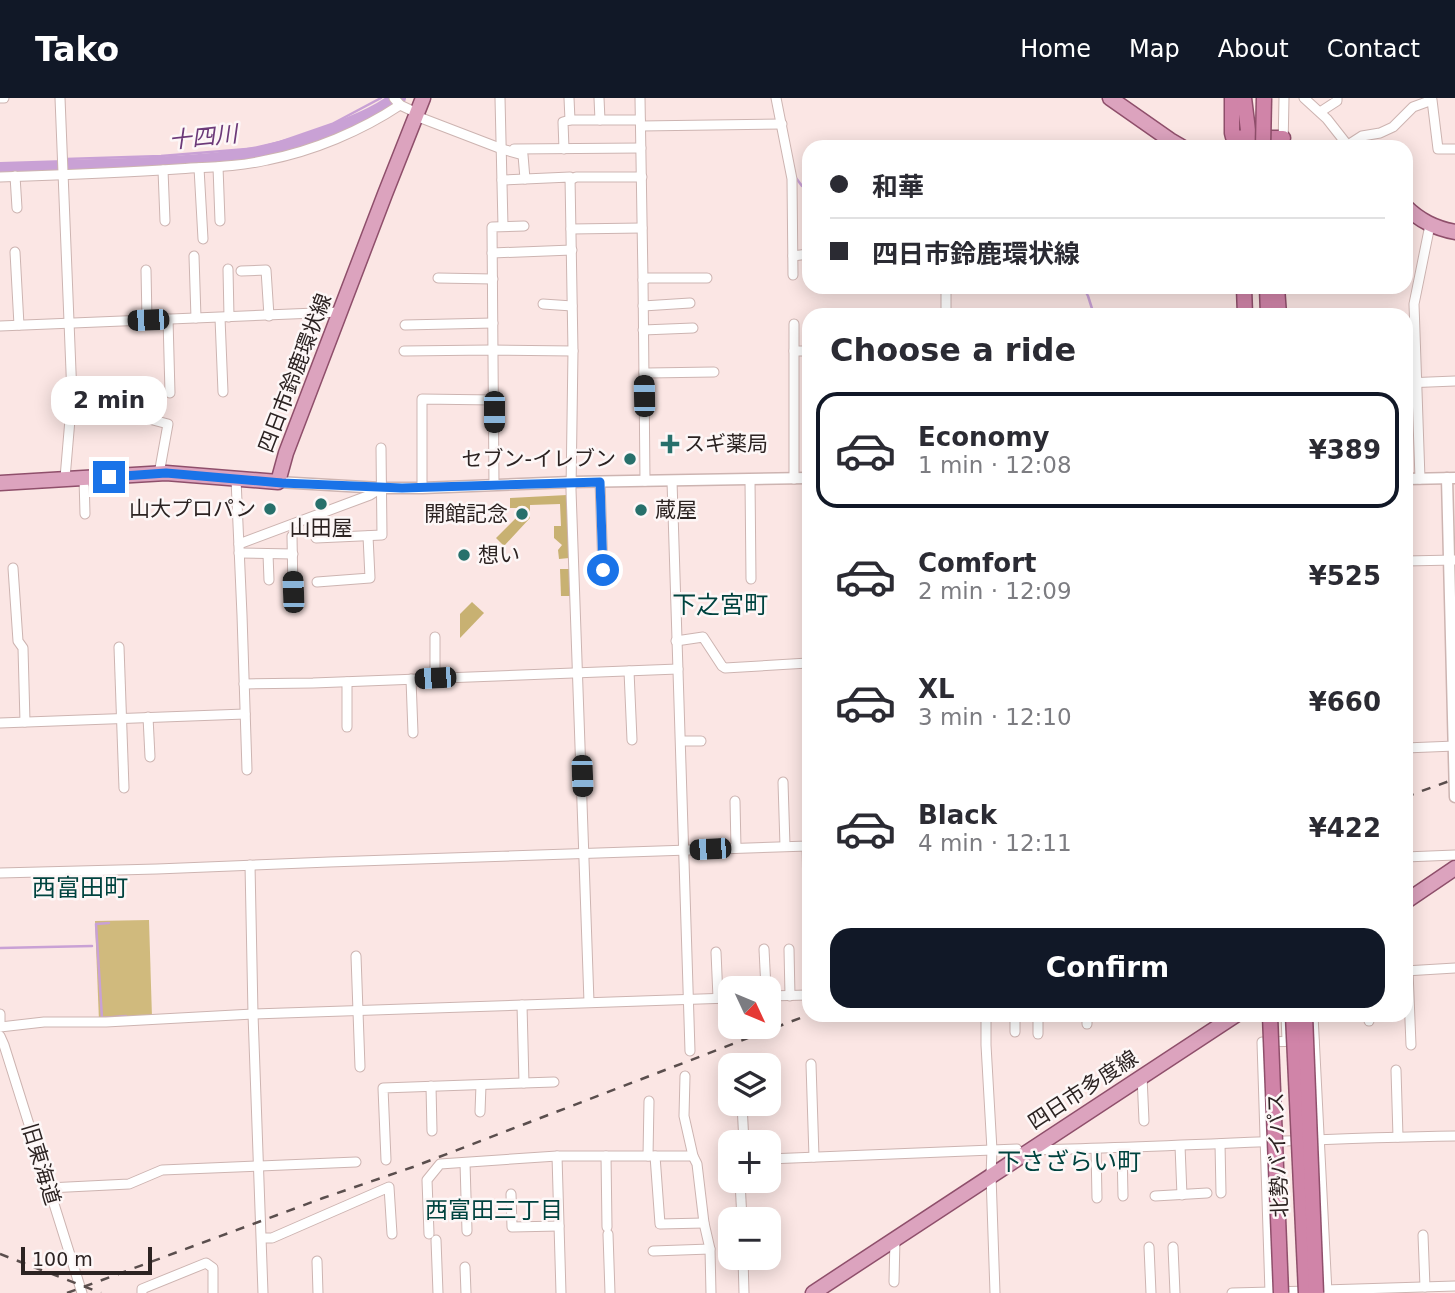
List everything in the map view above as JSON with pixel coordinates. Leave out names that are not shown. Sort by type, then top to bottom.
[{"type":"highway","points":[[1233,98],[1232,133],[1233,137],[1243,140]]},
{"type":"highway","points":[[1244,98],[1250,140]]},
{"type":"highway","points":[[1264,98],[1264,140]]},
{"type":"highway","points":[[1270,1022],[1274,1293]]},
{"type":"highway","name":"北勢バイパス","points":[[1293,1022],[1306,1293]]},
{"type":"highway","points":[[1304,1022],[1323,1292]]},
{"type":"main road","name":"四日市鈴鹿環状線","points":[[0,483],[159,474],[278,482],[286,453],[423,98]]},
{"type":"main road","points":[[1110,98],[1170,140]]},
{"type":"main road","points":[[1413,212],[1430,225],[1455,232]]},
{"type":"main road","points":[[1413,897],[1455,868]]},
{"type":"main road","name":"四日市多度線","points":[[813,1293],[991,1175],[1024,1149],[1225,1022]]},
{"type":"street","points":[[60,98],[72,396],[65,478]]},
{"type":"street","points":[[500,98],[503,226]]},
{"type":"street","points":[[569,98],[570,120]]},
{"type":"street","points":[[599,98],[600,120]]},
{"type":"street","points":[[640,98],[645,481]]},
{"type":"street","points":[[776,98],[792,179],[793,275]]},
{"type":"street","points":[[1283,140],[1284,98]]},
{"type":"street","points":[[1304,98],[1321,112],[1343,140]]},
{"type":"street","points":[[1321,112],[1337,101],[1337,98]]},
{"type":"street","points":[[1356,140],[1393,127],[1413,107],[1432,100],[1438,149],[1455,149]]},
{"type":"street","points":[[0,177],[63,171],[218,167],[270,160],[354,130],[397,102],[416,114],[523,155],[524,179]]},
{"type":"street","points":[[564,149],[563,122],[570,120],[782,124]]},
{"type":"street","points":[[502,149],[641,148]]},
{"type":"street","points":[[218,167],[220,220]]},
{"type":"street","points":[[200,168],[203,239]]},
{"type":"street","points":[[163,170],[165,221]]},
{"type":"street","points":[[15,176],[17,208]]},
{"type":"street","points":[[502,180],[570,177],[573,351],[571,482],[589,1002]]},
{"type":"street","points":[[570,180],[576,177],[642,177]]},
{"type":"street","points":[[1420,479],[1414,304],[1430,225]]},
{"type":"street","points":[[494,485],[492,227],[524,226]]},
{"type":"street","points":[[571,229],[642,228]]},
{"type":"street","points":[[492,253],[572,250]]},
{"type":"street","points":[[15,252],[19,325]]},
{"type":"street","points":[[793,256],[802,255]]},
{"type":"street","points":[[194,256],[196,318]]},
{"type":"street","points":[[223,392],[228,269]]},
{"type":"street","points":[[146,270],[148,320]]},
{"type":"street","points":[[241,271],[266,270],[269,316]]},
{"type":"street","points":[[438,278],[492,279]]},
{"type":"street","points":[[643,280],[707,278]]},
{"type":"street","points":[[643,306],[690,303]]},
{"type":"street","points":[[542,304],[572,306]]},
{"type":"street","points":[[0,326],[340,312]]},
{"type":"street","points":[[168,320],[170,393]]},
{"type":"street","points":[[405,325],[493,323]]},
{"type":"street","points":[[794,324],[794,479]]},
{"type":"street","points":[[643,330],[693,328]]},
{"type":"street","points":[[404,351],[573,351]]},
{"type":"street","points":[[794,351],[802,351]]},
{"type":"street","points":[[644,372],[714,372]]},
{"type":"street","points":[[1413,382],[1455,381]]},
{"type":"street","points":[[422,488],[422,399],[494,400]]},
{"type":"street","points":[[134,415],[168,424],[159,474]]},
{"type":"street","points":[[316,538],[382,535],[381,448]]},
{"type":"street","points":[[84,478],[85,514]]},
{"type":"street","points":[[278,482],[422,488],[571,482],[802,478]]},
{"type":"street","points":[[1413,479],[1451,478],[1455,797]]},
{"type":"street","points":[[236,479],[247,770]]},
{"type":"street","points":[[750,480],[751,579]]},
{"type":"street","points":[[672,481],[690,1051]]},
{"type":"street","points":[[600,482],[603,570]]},
{"type":"street","points":[[239,549],[381,488]]},
{"type":"street","points":[[292,536],[293,592]]},
{"type":"street","points":[[317,582],[370,579],[368,536]]},
{"type":"street","points":[[239,549],[268,555],[293,554]]},
{"type":"street","points":[[268,555],[269,580]]},
{"type":"street","points":[[1413,561],[1451,560]]},
{"type":"street","points":[[13,568],[18,641],[23,648],[25,722]]},
{"type":"street","points":[[676,641],[704,637],[724,668],[802,663]]},
{"type":"street","points":[[435,638],[435,678]]},
{"type":"street","points":[[119,647],[124,788]]},
{"type":"street","points":[[244,684],[678,669]]},
{"type":"street","points":[[629,671],[632,740]]},
{"type":"street","points":[[411,679],[412,733]]},
{"type":"street","points":[[347,682],[348,727]]},
{"type":"street","points":[[0,723],[245,714]]},
{"type":"street","points":[[148,718],[150,757]]},
{"type":"street","points":[[681,741],[701,741]]},
{"type":"street","points":[[1413,748],[1455,746]]},
{"type":"street","points":[[783,782],[785,846]]},
{"type":"street","points":[[735,801],[736,848]]},
{"type":"street","points":[[0,873],[802,846]]},
{"type":"street","points":[[1413,857],[1455,855]]},
{"type":"street","points":[[250,864],[263,1293]]},
{"type":"street","points":[[764,949],[765,976]]},
{"type":"street","points":[[789,949],[790,996]]},
{"type":"street","points":[[0,1014],[0,1027],[44,1022],[106,1022],[253,1014],[718,998],[716,952]]},
{"type":"street","points":[[356,956],[360,1067]]},
{"type":"street","points":[[1413,971],[1455,968]]},
{"type":"street","points":[[781,996],[802,995]]},
{"type":"street","points":[[522,1004],[524,1083]]},
{"type":"street","points":[[986,1022],[995,1293]]},
{"type":"street","points":[[1014,1022],[1015,1032]]},
{"type":"street","points":[[1038,1022],[1038,1034]]},
{"type":"street","points":[[1286,1022],[1287,1041]]},
{"type":"street","points":[[1313,1022],[1323,1292]]},
{"type":"street","points":[[1410,1022],[1411,1045]]},
{"type":"street","name":"旧東海道","points":[[0,1035],[82,1293]]},
{"type":"street","points":[[1274,1293],[1262,1042],[1314,1041]]},
{"type":"street","points":[[811,1064],[814,1157]]},
{"type":"street","points":[[1396,1070],[1398,1137]]},
{"type":"street","points":[[685,1076],[684,1116],[697,1164],[710,1249],[711,1293]]},
{"type":"street","points":[[1142,1076],[1144,1121]]},
{"type":"street","points":[[386,1160],[383,1088],[554,1082]]},
{"type":"street","points":[[480,1112],[481,1084]]},
{"type":"street","points":[[431,1086],[432,1131]]},
{"type":"street","points":[[649,1101],[660,1224],[704,1223]]},
{"type":"street","points":[[781,1158],[1455,1136]]},
{"type":"street","points":[[1220,1144],[1221,1193]]},
{"type":"street","points":[[1180,1146],[1182,1195]]},
{"type":"street","points":[[1096,1149],[1097,1198]]},
{"type":"street","points":[[1122,1149],[1123,1196]]},
{"type":"street","points":[[438,1293],[427,1180],[440,1164],[557,1156],[693,1156]]},
{"type":"street","points":[[557,1156],[561,1293]]},
{"type":"street","points":[[606,1156],[610,1293]]},
{"type":"street","points":[[48,1188],[130,1184],[162,1170],[356,1162]]},
{"type":"street","points":[[465,1163],[467,1231]]},
{"type":"street","points":[[262,1238],[272,1238],[389,1187],[392,1234]]},
{"type":"street","points":[[510,1194],[512,1227],[559,1226]]},
{"type":"street","points":[[1156,1196],[1207,1194]]},
{"type":"street","points":[[1423,1235],[1427,1289]]},
{"type":"street","points":[[894,1282],[895,1239]]},
{"type":"street","points":[[1149,1247],[1151,1293]]},
{"type":"street","points":[[1173,1247],[1175,1293]]},
{"type":"street","points":[[653,1251],[710,1249]]},
{"type":"street","points":[[317,1261],[318,1293]]},
{"type":"street","points":[[142,1293],[142,1289],[206,1263],[213,1268],[213,1293]]},
{"type":"street","points":[[465,1267],[466,1293]]},
{"type":"street","points":[[743,1270],[744,1293]]},
{"type":"street","points":[[1232,1293],[1377,1291],[1455,1286]]},
{"type":"shaded area","points":[[567,495],[569,558],[559,559],[558,550],[562,545],[554,538],[554,526],[561,526],[560,504],[530,505],[530,518],[504,546],[496,538],[517,517],[517,508],[510,508],[510,498]]},
{"type":"shaded area","points":[[560,569],[570,569],[571,596],[561,596]]},
{"type":"shaded area","points":[[472,602],[484,613],[460,638],[460,614]]},
{"type":"shaded area","points":[[149,920],[152,1018],[99,1021],[95,921]]},
{"type":"waterway","points":[[66,159],[161,156],[258,148],[332,124],[381,98]]},
{"type":"waterway","name":"十四川","points":[[0,170],[183,163],[260,154],[337,130],[377,112],[398,98]]},
{"type":"waterway","points":[[796,178],[802,186]]},
{"type":"waterway","points":[[1087,294],[1092,308]]},
{"type":"waterway","points":[[109,923],[96,924],[102,1018],[126,1016]]},
{"type":"waterway","points":[[0,948],[92,946]]},
{"type":"railway","points":[[1413,794],[1455,779]]},
{"type":"railway","points":[[67,1293],[413,1167],[802,1017]]},
{"type":"railway","points":[[0,1254],[101,1293]]},
{"type":"place","name":"スギ薬局","points":[[670,444]]},
{"type":"place","name":"セブン-イレブン","points":[[630,459]]},
{"type":"place","name":"山田屋","points":[[321,504]]},
{"type":"place","name":"山大プロパン","points":[[270,509]]},
{"type":"place","name":"蔵屋","points":[[641,510]]},
{"type":"place","name":"開館記念","points":[[522,514]]},
{"type":"place","name":"想い","points":[[464,555]]},
{"type":"district","name":"下之宮町","points":[[720,605]]},
{"type":"district","name":"西富田町","points":[[80,888]]},
{"type":"district","name":"下さざらい町","points":[[1069,1162]]},
{"type":"district","name":"西富田三丁目","points":[[494,1210]]},
{"type":"route","points":[[109,477],[166,473],[381,488],[600,482],[603,570]]}]
